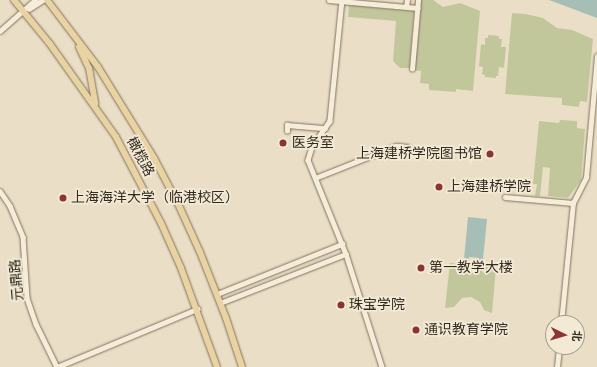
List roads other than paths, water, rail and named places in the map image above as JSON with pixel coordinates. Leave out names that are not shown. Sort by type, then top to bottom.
[{"type":"main road","name":"橄榄路","points":[[14,0],[50,44],[116,137],[161,223],[197,309],[217,367]]},
{"type":"main road","name":"橄榄路","points":[[47,0],[111,86],[154,158],[183,214],[217,294],[242,367]]},
{"type":"main road","points":[[73,33],[89,68],[92,90],[98,110]]},
{"type":"street","points":[[0,31],[35,0]]},
{"type":"street","points":[[24,11],[44,0]]},
{"type":"street","points":[[329,0],[418,8]]},
{"type":"street","points":[[406,7],[407,0]]},
{"type":"street","points":[[412,69],[418,0]]},
{"type":"street","points":[[342,1],[330,121],[309,154],[308,160],[346,254],[382,367]]},
{"type":"street","points":[[562,315],[573,203],[586,181],[594,116],[597,56]]},
{"type":"street","points":[[287,131],[287,125],[325,128]]},
{"type":"street","points":[[315,178],[396,146],[408,147]]},
{"type":"street","name":"元鼎路","points":[[0,191],[12,210],[24,237],[27,298],[36,324],[57,367]]},
{"type":"street","points":[[505,197],[573,203]]},
{"type":"street","points":[[217,294],[342,244]]},
{"type":"street","points":[[220,303],[346,254]]},
{"type":"street","points":[[308,258],[312,267]]},
{"type":"street","points":[[57,367],[197,309]]},
{"type":"street","points":[[557,367],[558,355]]},
{"type":"water","points":[[549,0],[597,0],[597,18]]},
{"type":"water","points":[[468,217],[487,219],[483,260],[469,257],[469,259],[464,259]]},
{"type":"place","name":"医务室","points":[[283,143]]},
{"type":"place","name":"上海建桥学院图书馆","points":[[490,154]]},
{"type":"place","name":"上海建桥学院","points":[[439,187]]},
{"type":"place","name":"上海海洋大学（临港校区）","points":[[63,198]]},
{"type":"place","name":"第一教学大楼","points":[[421,268]]},
{"type":"place","name":"珠宝学院","points":[[341,305]]},
{"type":"place","name":"通识教育学院","points":[[416,330]]}]
